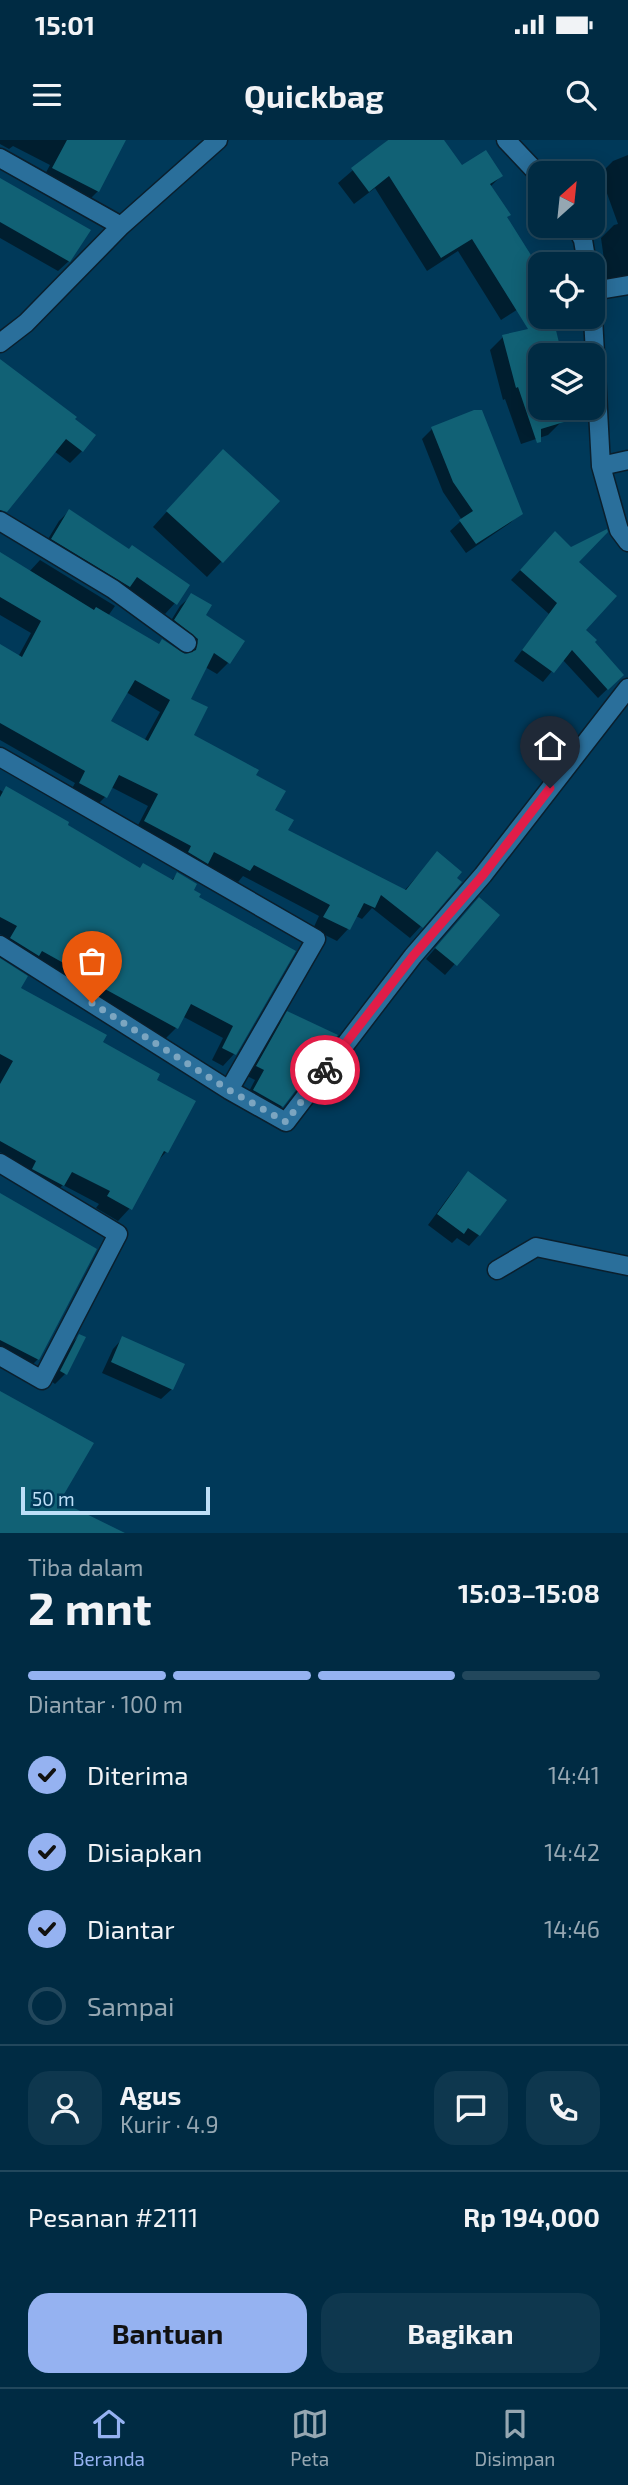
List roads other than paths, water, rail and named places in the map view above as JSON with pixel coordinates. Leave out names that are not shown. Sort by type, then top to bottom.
[{"type":"street","points":[[0,343],[26,323],[121,226],[218,140]]},
{"type":"street","points":[[506,140],[528,163]]},
{"type":"street","points":[[0,158],[121,226]]},
{"type":"street","points":[[605,289],[628,285]]},
{"type":"street","points":[[594,329],[601,466],[619,530],[628,542]]},
{"type":"street","points":[[601,466],[628,460]]},
{"type":"street","points":[[0,522],[113,589],[187,643]]},
{"type":"street","points":[[0,945],[229,1090],[286,1122],[413,956],[483,875],[628,688]]},
{"type":"street","points":[[0,757],[316,939],[229,1090]]},
{"type":"street","points":[[0,1163],[118,1234],[42,1380],[0,1356]]},
{"type":"street","points":[[497,1269],[536,1247],[628,1266]]}]
